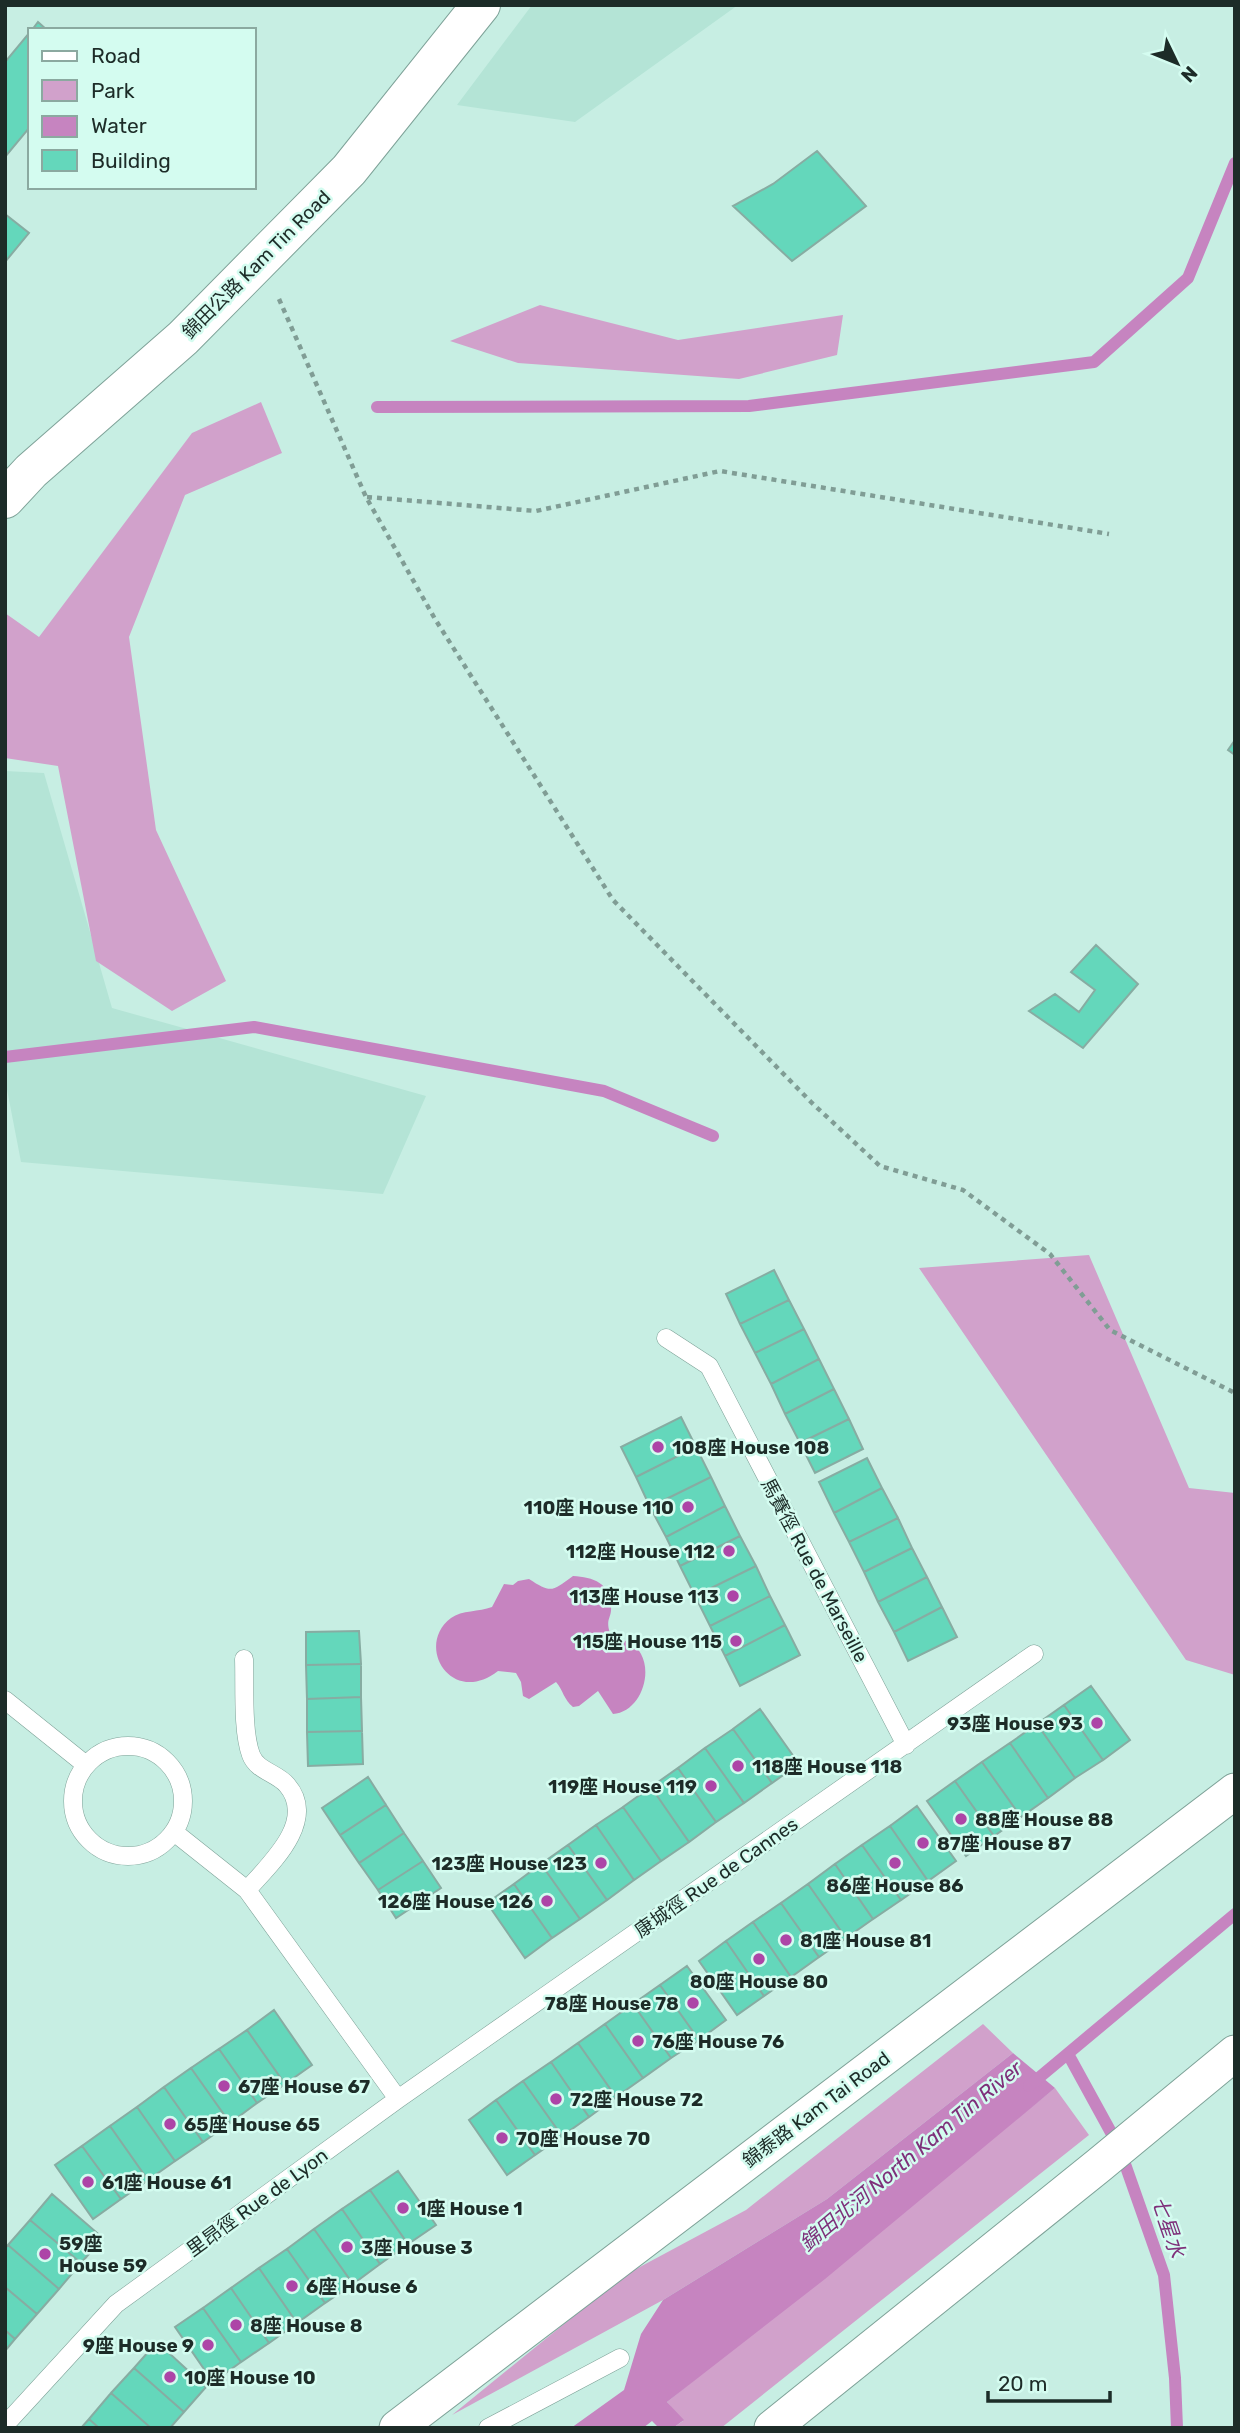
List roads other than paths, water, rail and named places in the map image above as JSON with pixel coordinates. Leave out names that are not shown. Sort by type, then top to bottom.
[{"type":"main road","name":"錦田公路 Kam Tin Road","points":[[5,499],[31,471],[183,338],[349,170],[481,5]]},
{"type":"street","name":"錦泰路 Kam Tai Road","points":[[397,2428],[1235,1791]]},
{"type":"street","points":[[772,2428],[1235,2053]]},
{"type":"lane","name":"馬賽徑 Rue de Marseille","points":[[666,1338],[709,1366],[906,1745]]},
{"type":"lane","name":"康城徑 Rue de Cannes","points":[[398,2099],[1034,1654]]},
{"type":"lane","points":[[244,1659],[247,1741],[252,1757],[259,1766],[287,1784],[296,1803],[295,1824],[286,1847],[247,1890]]},
{"type":"lane","points":[[5,1700],[86,1765]]},
{"type":"lane","points":[[118,1746],[136,1746],[155,1752],[169,1763],[179,1778],[183,1797],[182,1815],[174,1832],[161,1845],[146,1853],[128,1856],[111,1853],[94,1845],[82,1832],[75,1815],[73,1798],[77,1780],[86,1765],[100,1752],[118,1746]]},
{"type":"lane","points":[[174,1832],[247,1890],[398,2099]]},
{"type":"lane","name":"里昂徑 Rue de Lyon","points":[[5,2425],[116,2304],[398,2099]]},
{"type":"lane","points":[[488,2428],[620,2358]]},
{"type":"water","points":[[573,1576],[594,1580],[604,1587],[610,1599],[610,1633],[631,1644],[641,1654],[644,1682],[641,1692],[630,1707],[613,1714],[598,1691],[579,1706],[573,1707],[556,1682],[529,1699],[523,1696],[521,1682],[516,1673],[498,1671],[481,1680],[466,1682],[453,1677],[443,1668],[437,1657],[436,1643],[441,1630],[451,1618],[492,1607],[504,1584],[513,1585],[529,1579],[552,1589]]},
{"type":"water","points":[[1013,2053],[1055,2088],[825,2279],[667,2402],[684,2420],[673,2428],[659,2428],[652,2421],[643,2428],[571,2428],[624,2390],[641,2334],[663,2300],[827,2199]]},
{"type":"waterway","points":[[377,407],[749,406],[1094,362],[1188,278],[1235,163]]},
{"type":"waterway","points":[[5,1057],[254,1027],[604,1091],[713,1136]]},
{"type":"waterway","name":"錦田北河 North Kam Tin River","points":[[1029,2086],[1235,1914]]},
{"type":"waterway","name":"七星水","points":[[1068,2054],[1119,2147],[1164,2275],[1175,2378],[1177,2428]]},
{"type":"place","name":"108座 House 108","points":[[658,1447]]},
{"type":"place","name":"110座 House 110","points":[[688,1507]]},
{"type":"place","name":"112座 House 112","points":[[729,1551]]},
{"type":"place","name":"113座 House 113","points":[[733,1596]]},
{"type":"place","name":"115座 House 115","points":[[736,1641]]},
{"type":"place","name":"93座 House 93","points":[[1097,1723]]},
{"type":"place","name":"118座 House 118","points":[[738,1766]]},
{"type":"place","name":"119座 House 119","points":[[711,1786]]},
{"type":"place","name":"88座 House 88","points":[[961,1819]]},
{"type":"place","name":"87座 House 87","points":[[923,1843]]},
{"type":"place","name":"123座 House 123","points":[[601,1863]]},
{"type":"place","name":"86座 House 86","points":[[895,1863]]},
{"type":"place","name":"126座 House 126","points":[[547,1901]]},
{"type":"place","name":"81座 House 81","points":[[786,1940]]},
{"type":"place","name":"80座 House 80","points":[[759,1959]]},
{"type":"place","name":"78座 House 78","points":[[693,2003]]},
{"type":"place","name":"76座 House 76","points":[[638,2041]]},
{"type":"place","name":"67座 House 67","points":[[224,2086]]},
{"type":"place","name":"72座 House 72","points":[[556,2099]]},
{"type":"place","name":"65座 House 65","points":[[170,2124]]},
{"type":"place","name":"70座 House 70","points":[[502,2138]]},
{"type":"place","name":"61座 House 61","points":[[88,2182]]},
{"type":"place","name":"1座 House 1","points":[[403,2208]]},
{"type":"place","name":"3座 House 3","points":[[347,2247]]},
{"type":"place","name":"59座 House 59","points":[[45,2254]]},
{"type":"place","name":"6座 House 6","points":[[292,2286]]},
{"type":"place","name":"8座 House 8","points":[[236,2325]]},
{"type":"place","name":"9座 House 9","points":[[208,2345]]},
{"type":"place","name":"10座 House 10","points":[[170,2377]]}]
